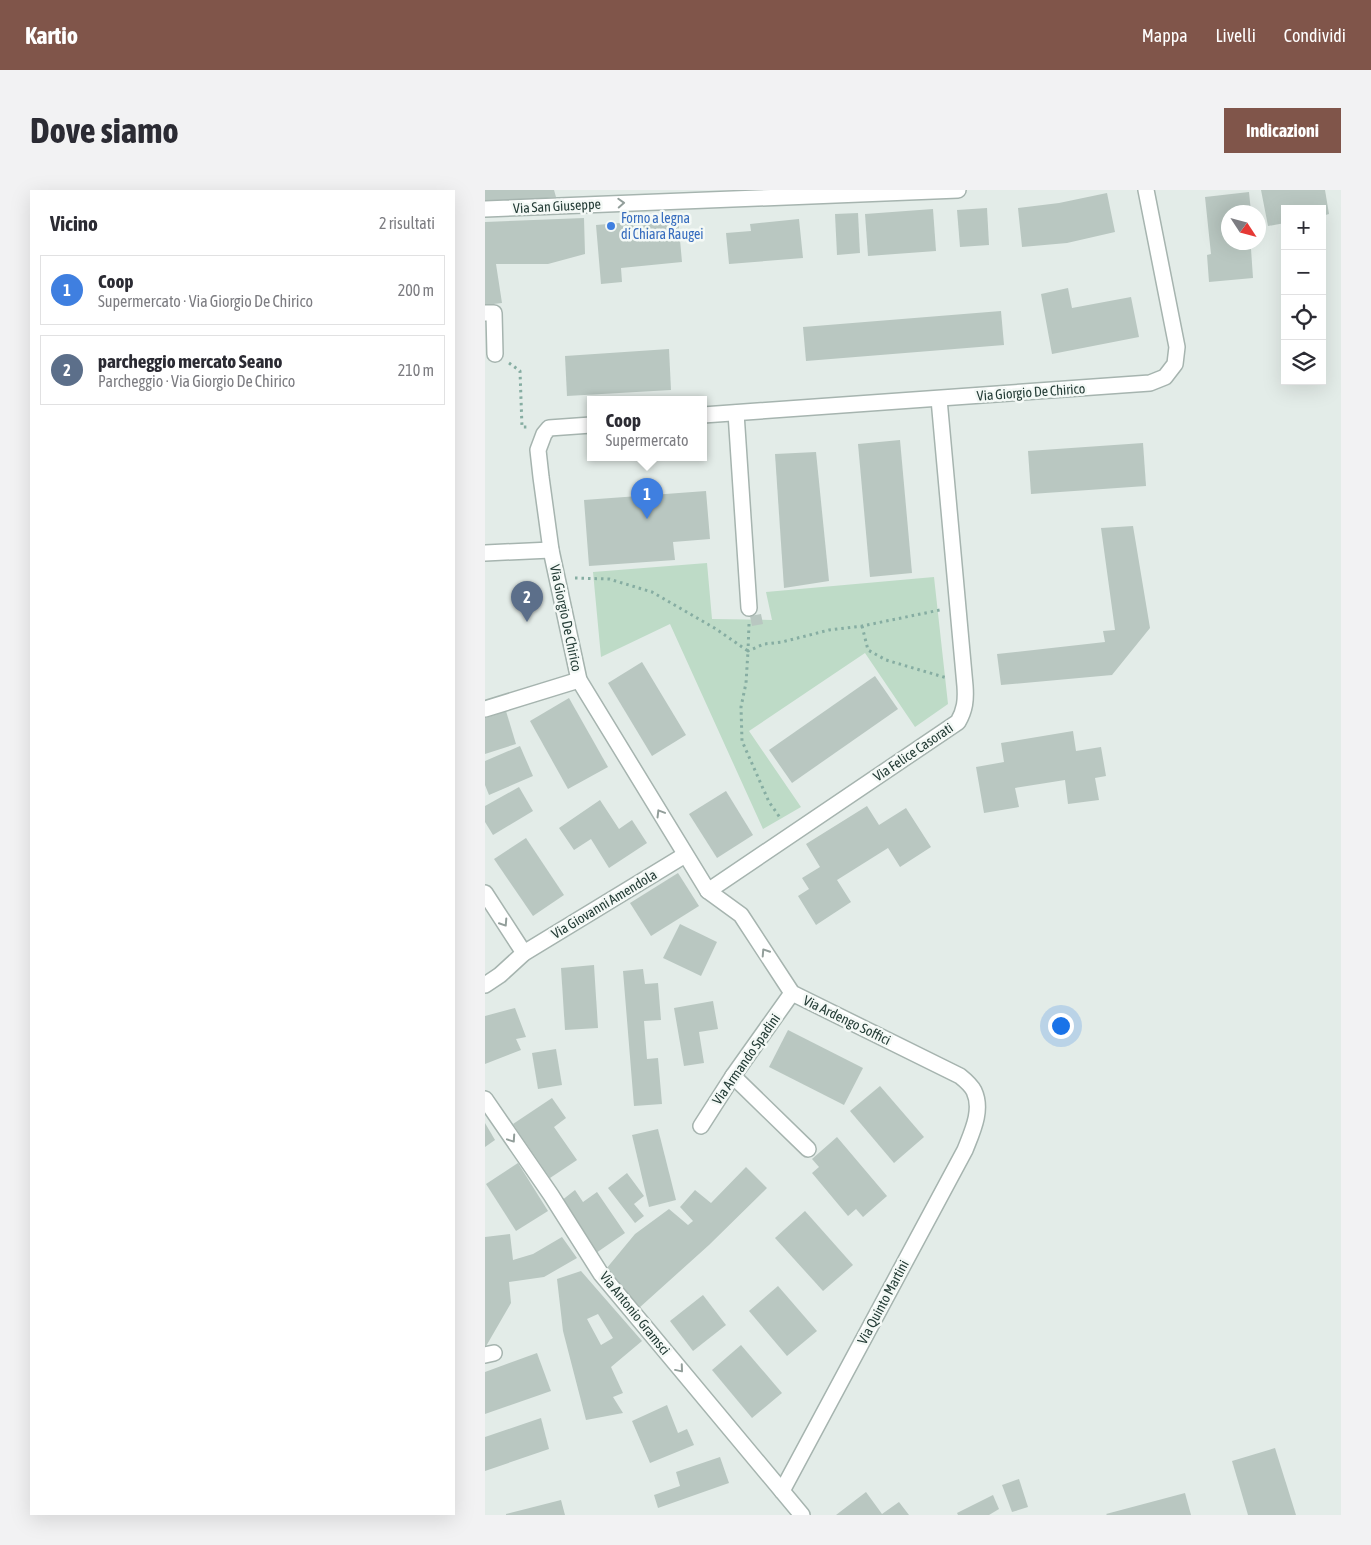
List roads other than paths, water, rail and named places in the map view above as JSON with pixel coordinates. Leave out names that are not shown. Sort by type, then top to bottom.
[{"type":"street","name":"Via San Giuseppe","points":[[485,209],[644,196],[958,190]]},
{"type":"street","name":"Via Giorgio De Chirico","points":[[707,415],[1150,383],[1165,377],[1175,364],[1177,347],[1146,190]]},
{"type":"street","points":[[485,313],[494,313],[495,354]]},
{"type":"street","name":"Via Felice Casorati","points":[[708,891],[958,722],[964,712],[966,698],[965,683],[939,399]]},
{"type":"street","points":[[735,413],[749,608]]},
{"type":"street","name":"Via Giorgio De Chirico","points":[[587,425],[549,428],[544,434],[538,450],[551,550],[579,680],[685,855]]},
{"type":"street","points":[[485,553],[551,550]]},
{"type":"street","points":[[485,709],[579,680]]},
{"type":"street","points":[[685,855],[708,891]]},
{"type":"street","name":"Via Giovanni Amendola","points":[[485,986],[524,953],[685,855]]},
{"type":"street","name":"Via Ardengo Soffici","points":[[708,891],[741,915],[792,993],[960,1076],[974,1092],[977,1110]]},
{"type":"street","points":[[485,893],[524,953]]},
{"type":"street","name":"Via Armando Spadini","points":[[701,1126],[733,1076],[792,993]]},
{"type":"street","points":[[733,1076],[809,1149]]},
{"type":"street","name":"Via Antonio Gramsci","points":[[485,1099],[551,1195],[601,1274],[802,1515]]},
{"type":"street","name":"Via Quinto Martini","points":[[782,1491],[965,1150],[973,1130],[977,1110]]},
{"type":"place","name":"Forno a legna di Chiara Raugei","points":[[611,226]]},
{"type":"place","name":"Coop","points":[[647,519]]},
{"type":"place","name":"parcheggio mercato Seano","points":[[527,622]]}]
